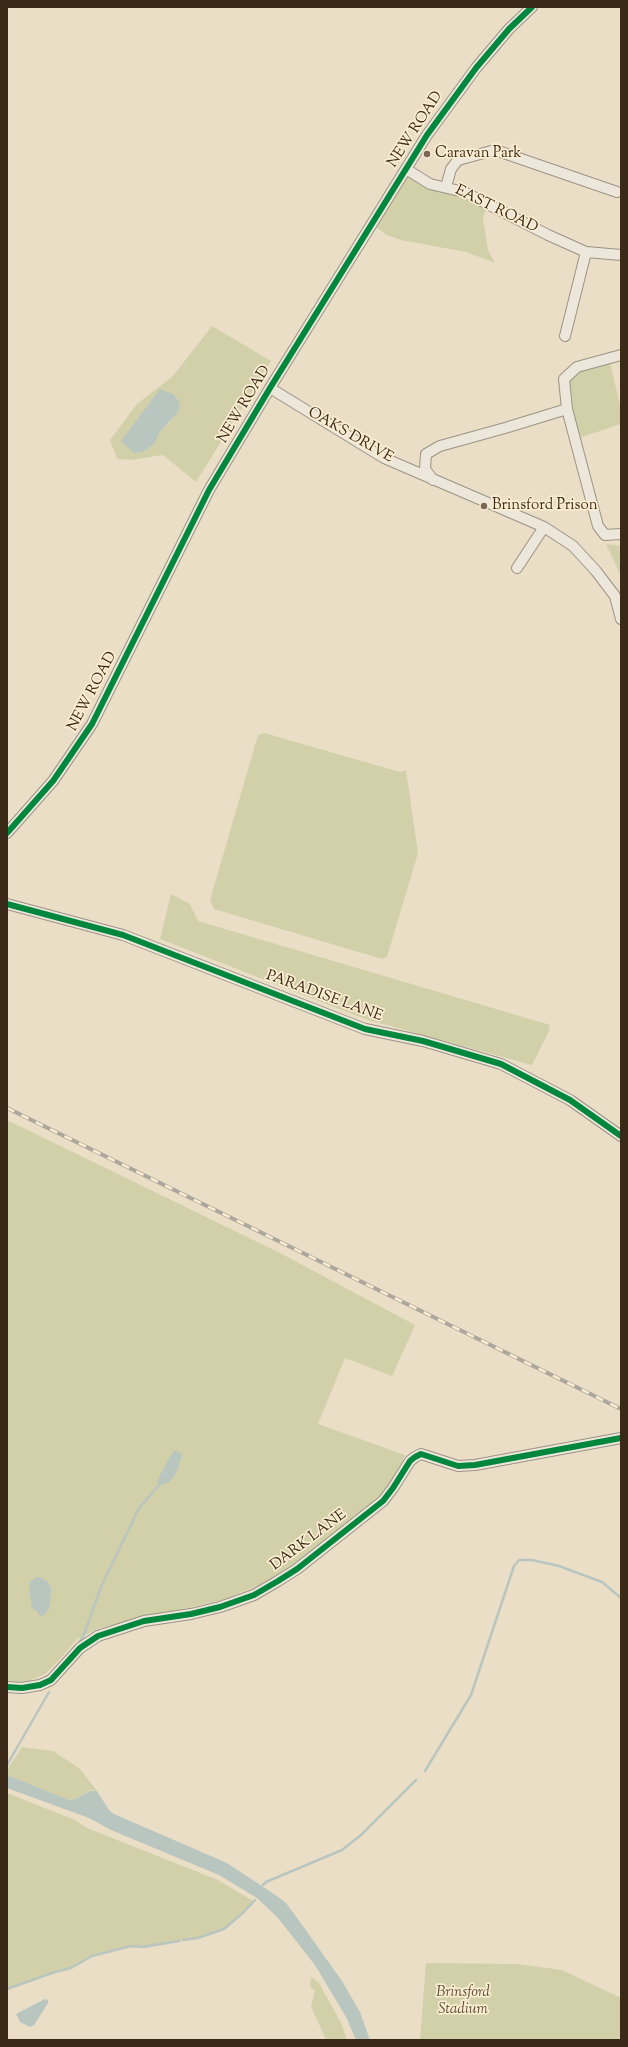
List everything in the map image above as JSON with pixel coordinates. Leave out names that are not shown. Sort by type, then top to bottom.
[{"type":"street","name":"NEW ROAD","points":[[7,833],[53,781],[92,724],[209,490],[406,168],[440,116],[476,68],[509,29],[532,7]]},
{"type":"street","points":[[446,187],[451,169],[458,160],[495,150],[617,192]]},
{"type":"street","name":"EAST ROAD","points":[[406,168],[430,184],[464,192],[548,235],[586,252],[621,255]]},
{"type":"street","points":[[565,336],[586,252]]},
{"type":"street","points":[[621,355],[577,367],[564,379],[567,408],[598,526],[605,535],[614,536],[621,534]]},
{"type":"street","name":"OAKS DRIVE","points":[[270,388],[384,458],[544,527],[573,546],[618,597],[621,619]]},
{"type":"street","points":[[433,480],[425,469],[426,454],[440,446],[567,408]]},
{"type":"street","points":[[517,568],[544,527]]},
{"type":"street","name":"PARADISE LANE","points":[[7,904],[123,935],[365,1029],[423,1041],[500,1064],[570,1100],[621,1136]]},
{"type":"street","name":"DARK LANE","points":[[7,1687],[22,1688],[40,1686],[51,1680],[80,1648],[98,1636],[144,1621],[190,1614],[220,1607],[254,1595],[272,1585],[297,1569],[383,1501],[410,1461],[422,1454],[458,1466],[475,1465],[621,1438]]},
{"type":"green space","points":[[406,171],[487,205],[483,218],[488,250],[495,263],[466,252],[401,240],[387,235],[373,225]]},
{"type":"green space","points":[[212,326],[271,361],[196,482],[163,455],[131,460],[117,459],[110,440],[137,404],[173,376]],"holes":[[[150,402],[171,421],[160,432],[154,444],[138,420]]]},
{"type":"green space","points":[[609,358],[621,410],[621,424],[579,438],[564,379],[577,367]]},
{"type":"green space","points":[[606,544],[621,546],[621,576]]},
{"type":"green space","points":[[264,733],[400,772],[406,770],[418,853],[387,957],[382,959],[214,909],[210,900],[258,735]]},
{"type":"green space","points":[[171,894],[190,904],[198,921],[550,1025],[548,1033],[532,1065],[365,1019],[160,939]]},
{"type":"green space","points":[[7,1120],[280,1253],[415,1325],[392,1376],[345,1358],[318,1424],[405,1455],[392,1484],[369,1506],[313,1553],[263,1584],[222,1600],[100,1628],[77,1639],[45,1674],[24,1683],[7,1681]]},
{"type":"green space","points":[[22,1747],[53,1751],[80,1769],[97,1791],[91,1790],[75,1799],[69,1800],[7,1775],[7,1770]]},
{"type":"green space","points":[[7,1793],[75,1820],[87,1828],[218,1880],[253,1901],[244,1912],[224,1929],[198,1938],[143,1947],[131,1946],[92,1956],[71,1968],[7,1989]]},
{"type":"green space","name":"Brinsford Stadium","points":[[426,1963],[516,1964],[562,1970],[621,1998],[621,2040],[420,2040]]},
{"type":"green space","points":[[311,1977],[319,1983],[341,2023],[347,2040],[326,2040],[311,2006],[315,1991],[310,1986]]},
{"type":"shaded area","points":[[160,389],[173,394],[180,403],[178,412],[160,432],[154,444],[143,452],[134,453],[121,441]]},
{"type":"shaded area","points":[[175,1450],[182,1454],[179,1466],[169,1482],[161,1485],[157,1483],[160,1475]]},
{"type":"shaded area","points":[[36,1577],[40,1577],[47,1581],[51,1588],[50,1607],[44,1615],[40,1616],[37,1611],[32,1608],[29,1589],[30,1582]]},
{"type":"shaded area","points":[[7,1775],[69,1800],[75,1799],[90,1791],[97,1791],[109,1810],[114,1814],[227,1863],[277,1896],[286,1903],[342,1981],[360,2012],[370,2040],[356,2040],[346,2017],[315,1965],[278,1918],[257,1898],[219,1875],[111,1830],[89,1818],[7,1788]]},
{"type":"shaded area","points":[[45,1999],[48,2000],[48,2003],[34,2025],[30,2027],[20,2022],[16,2014]]},
{"type":"waterway","points":[[76,1646],[83,1637],[101,1587],[139,1508],[160,1484]]},
{"type":"waterway","points":[[425,1771],[471,1695],[514,1566],[519,1560],[532,1560],[559,1566],[602,1582],[621,1598]]},
{"type":"waterway","points":[[7,1765],[49,1692]]},
{"type":"waterway","points":[[263,1885],[266,1882],[342,1850],[361,1835],[416,1780]]},
{"type":"waterway","points":[[183,1940],[198,1938],[224,1929],[244,1912],[255,1900]]},
{"type":"waterway","points":[[7,1989],[71,1968],[92,1956],[131,1946],[143,1947],[179,1941]]},
{"type":"railway","points":[[7,1108],[621,1409]]},
{"type":"cycle path","points":[[7,833],[53,781],[92,724],[209,490],[270,388],[427,135],[476,68],[509,29],[532,7]]},
{"type":"cycle path","points":[[7,904],[123,935],[365,1029],[423,1041],[501,1064],[570,1100],[621,1136]]},
{"type":"cycle path","points":[[7,1687],[22,1688],[40,1685],[51,1680],[80,1648],[98,1636],[144,1621],[191,1614],[220,1607],[254,1595],[297,1569],[383,1501],[410,1461],[421,1454],[458,1466],[475,1465],[621,1438]]},
{"type":"place","name":"Caravan Park","points":[[427,154]]},
{"type":"place","name":"Brinsford Prison","points":[[484,506]]}]
